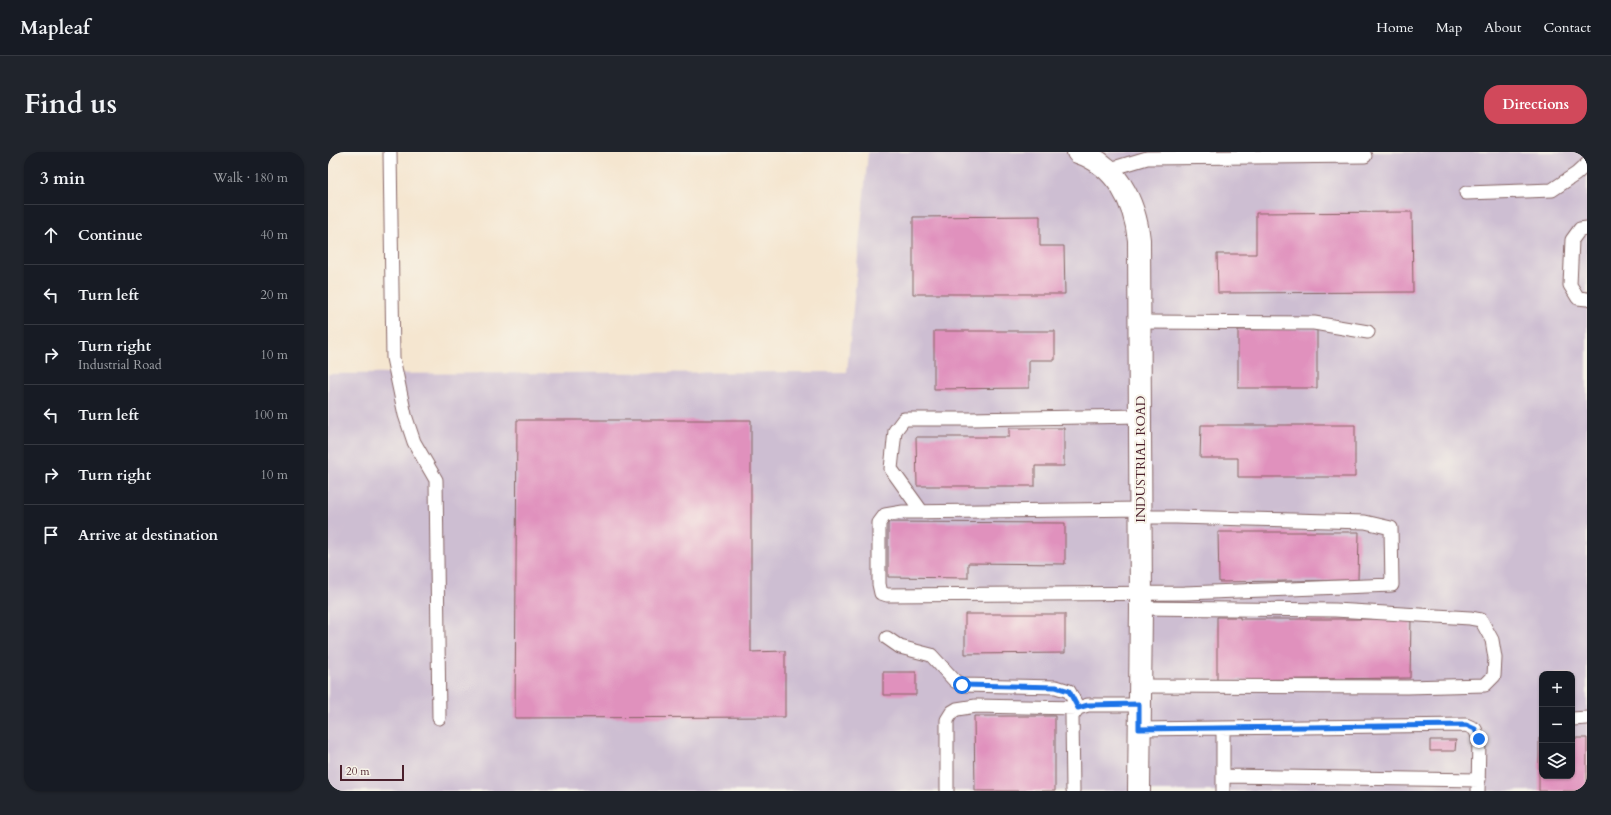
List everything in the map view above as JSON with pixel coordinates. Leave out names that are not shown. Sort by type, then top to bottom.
[{"type":"street","name":"INDUSTRIAL ROAD","points":[[1078,152],[1096,161],[1118,180],[1126,192],[1138,224],[1140,322],[1141,600],[1139,791]]},
{"type":"lane","points":[[390,152],[393,358],[405,415],[414,442],[436,480],[439,718]]},
{"type":"lane","points":[[1108,170],[1147,155],[1365,156]]},
{"type":"lane","points":[[1466,193],[1552,190],[1576,174],[1587,164]]},
{"type":"lane","points":[[1587,228],[1580,229],[1572,240],[1570,285],[1578,298],[1587,299]]},
{"type":"lane","points":[[1140,322],[1314,323],[1368,332]]},
{"type":"lane","points":[[922,512],[891,469],[895,431],[904,419],[1140,416]]},
{"type":"lane","points":[[948,791],[947,720],[952,712],[957,709],[976,706],[1078,708],[1139,695],[1485,685],[1494,676],[1495,658],[1492,640],[1481,620],[1470,618],[1141,600],[887,595],[881,593],[880,584],[880,524],[885,515],[902,512],[1140,513],[1176,516],[1365,522],[1391,528],[1392,586],[1185,594],[1141,600]]},
{"type":"lane","points":[[887,638],[900,646],[931,655],[955,681],[962,685],[1056,687],[1069,691],[1078,708]]},
{"type":"lane","points":[[1073,791],[1072,716],[1078,708]]},
{"type":"lane","points":[[1575,719],[1587,718]]},
{"type":"lane","points":[[1139,729],[1466,725],[1475,729],[1479,739],[1478,785],[1223,776]]},
{"type":"lane","points":[[1223,728],[1223,791]]},
{"type":"shaded area","points":[[868,152],[1587,152],[1587,791],[328,791],[328,374],[847,372]]},
{"type":"building","points":[[1412,212],[1413,292],[1218,293],[1217,254],[1256,254],[1256,213]]},
{"type":"building","points":[[1040,216],[1040,246],[1064,246],[1065,294],[913,294],[913,217]]},
{"type":"building","points":[[1317,329],[1317,388],[1238,388],[1238,330]]},
{"type":"building","points":[[934,331],[1055,331],[1055,360],[1029,360],[1029,388],[934,389]]},
{"type":"building","points":[[517,420],[751,420],[751,652],[785,651],[785,717],[515,718]]},
{"type":"building","points":[[1201,425],[1355,425],[1355,477],[1238,477],[1238,458],[1200,458]]},
{"type":"building","points":[[1009,428],[1064,428],[1064,466],[1035,466],[1035,486],[917,486],[916,437],[1009,437]]},
{"type":"building","points":[[888,522],[1065,523],[1065,564],[968,563],[968,578],[888,577]]},
{"type":"building","points":[[1218,532],[1359,532],[1358,580],[1219,582]]},
{"type":"building","points":[[965,614],[1065,614],[1065,653],[965,654]]},
{"type":"building","points":[[1217,617],[1240,617],[1240,619],[1411,619],[1410,678],[1217,680]]},
{"type":"building","points":[[883,672],[916,672],[916,695],[883,695]]},
{"type":"building","points":[[974,716],[1055,716],[1055,791],[975,791]]},
{"type":"building","points":[[1575,738],[1587,738],[1587,791],[1539,791],[1539,779],[1575,779]]},
{"type":"building","points":[[1430,740],[1456,740],[1455,751],[1430,751]]},
{"type":"route","points":[[962,685],[1056,687],[1069,691],[1078,708],[1088,705],[1139,704],[1139,729],[1466,725],[1475,729],[1479,739]]}]
